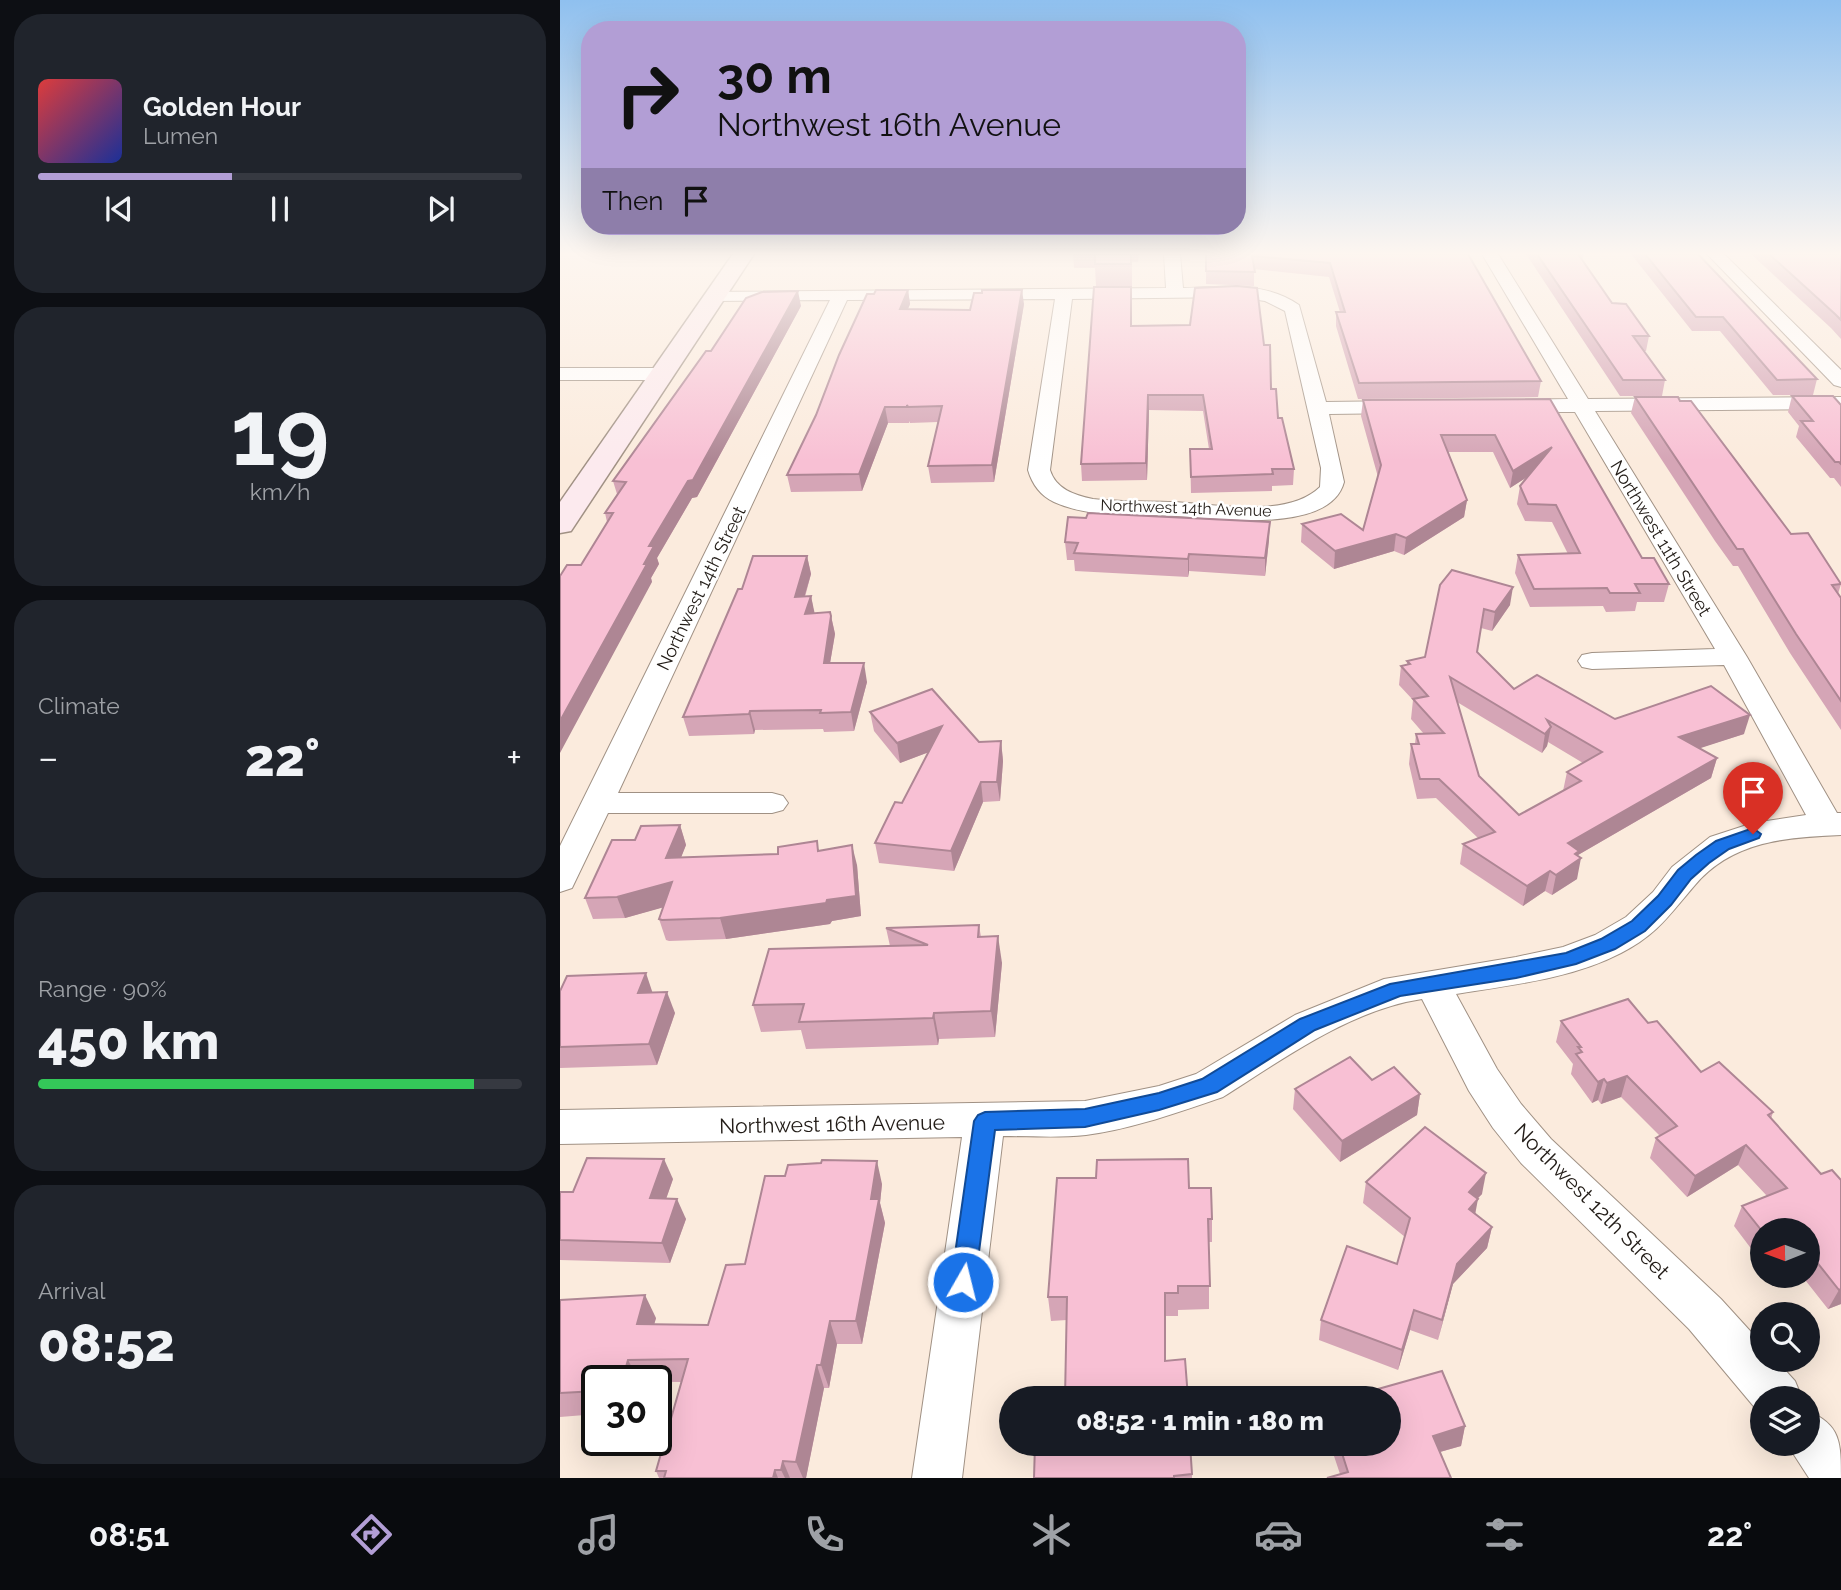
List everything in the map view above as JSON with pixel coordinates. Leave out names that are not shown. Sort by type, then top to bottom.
[{"type":"street","points":[[560,524],[697,323]]},
{"type":"street","name":"Northwest 14th Street","points":[[560,880],[829,323]]},
{"type":"street","name":"Northwest 14th Avenue","points":[[1060,323],[1039,470],[1044,482],[1053,492],[1069,500],[1100,506],[1249,513],[1290,509],[1319,498],[1331,489],[1333,475],[1316,408]]},
{"type":"street","points":[[1296,323],[1316,408],[1427,407]]},
{"type":"street","name":"Northwest 11th Street","points":[[1532,323],[1834,824]]},
{"type":"street","points":[[1783,323],[1841,381]]},
{"type":"street","points":[[560,374],[663,374]]},
{"type":"street","points":[[1496,406],[1841,402]]},
{"type":"street","points":[[1592,661],[1733,657]]},
{"type":"street","points":[[597,803],[772,803]]},
{"type":"street","name":"Northwest 16th Avenue","points":[[560,1128],[1085,1118],[1159,1102],[1209,1086],[1308,1024],[1397,989],[1516,971],[1569,959],[1608,944],[1639,926],[1665,901],[1684,875],[1723,845],[1753,834],[1834,824]]},
{"type":"street","name":"Northwest 12th Street","points":[[1432,984],[1483,1080],[1521,1133],[1597,1211],[1706,1314],[1768,1386]]},
{"type":"street","points":[[937,1478],[985,1121]]},
{"type":"street","points":[[1820,1451],[1840,1478]]},
{"type":"building","points":[[730,323],[780,323],[693,480],[688,481],[649,546],[654,546],[644,564],[647,564],[560,721],[560,576],[567,565],[581,565],[613,513],[605,513],[626,482],[613,481],[706,351],[711,351]]},
{"type":"building","points":[[854,323],[1016,323],[992,465],[928,466],[942,406],[907,405],[885,407],[859,474],[787,475],[816,415]]},
{"type":"building","points":[[1091,323],[1131,323],[1131,326],[1261,323],[1264,345],[1270,345],[1271,389],[1276,389],[1278,418],[1282,418],[1294,469],[1272,469],[1273,474],[1191,477],[1190,449],[1212,449],[1203,395],[1148,395],[1146,463],[1081,464]]},
{"type":"building","points":[[1340,323],[1508,323],[1541,381],[1359,383]]},
{"type":"building","points":[[1584,323],[1640,323],[1649,336],[1633,336],[1665,380],[1623,380]]},
{"type":"building","points":[[1728,323],[1764,323],[1817,379],[1777,380]]},
{"type":"building","points":[[1792,396],[1833,396],[1841,405],[1841,464],[1835,462],[1801,421],[1813,421]]},
{"type":"building","points":[[1635,397],[1678,397],[1680,401],[1691,401],[1791,534],[1808,533],[1841,584],[1832,585],[1841,598],[1841,701],[1743,549],[1737,549]]},
{"type":"building","points":[[1550,399],[1642,558],[1654,558],[1669,584],[1635,584],[1640,593],[1610,593],[1607,588],[1534,589],[1518,555],[1580,553],[1556,505],[1528,504],[1520,486],[1552,447],[1513,471],[1495,435],[1441,435],[1467,500],[1406,538],[1396,534],[1335,551],[1302,524],[1341,514],[1363,530],[1381,465],[1363,400]]},
{"type":"building","points":[[1088,513],[1270,522],[1265,558],[1189,554],[1188,559],[1074,553],[1078,543],[1065,542],[1068,517],[1086,518]]},
{"type":"building","points":[[753,556],[807,556],[795,597],[811,596],[805,614],[830,612],[824,663],[864,663],[851,712],[750,711],[749,714],[683,717],[738,589],[742,589]]},
{"type":"building","points":[[1452,570],[1513,587],[1495,612],[1484,609],[1477,652],[1514,689],[1537,675],[1615,719],[1711,686],[1750,715],[1679,737],[1717,758],[1568,843],[1579,851],[1575,854],[1581,858],[1556,875],[1550,871],[1527,886],[1463,844],[1495,832],[1439,779],[1420,779],[1411,744],[1419,744],[1416,734],[1444,733],[1413,699],[1428,696],[1401,666],[1410,664],[1407,661],[1425,657],[1440,585]],"holes":[[[1450,677],[1545,734],[1551,727],[1547,720],[1602,752],[1567,772],[1581,781],[1519,815],[1479,776]]]},
{"type":"building","points":[[932,689],[979,742],[1001,741],[997,782],[981,782],[951,851],[875,843],[895,802],[902,803],[942,726],[897,743],[870,712]]},
{"type":"building","points":[[680,825],[666,858],[778,854],[778,847],[817,841],[818,851],[852,845],[856,896],[827,900],[826,903],[720,918],[662,920],[659,919],[672,882],[617,897],[585,898],[612,840],[635,840],[641,826]]},
{"type":"building","points":[[979,925],[978,937],[998,936],[991,1011],[934,1013],[933,1018],[799,1022],[804,1004],[753,1005],[769,949],[928,945],[886,928]]},
{"type":"building","points":[[646,973],[638,993],[667,992],[649,1044],[560,1047],[560,991],[567,976]]},
{"type":"building","points":[[1628,999],[1648,1023],[1657,1021],[1701,1072],[1719,1062],[1773,1112],[1768,1115],[1821,1174],[1832,1170],[1841,1180],[1841,1289],[1839,1290],[1820,1266],[1820,1218],[1752,1218],[1742,1206],[1787,1188],[1746,1145],[1695,1176],[1656,1138],[1677,1126],[1627,1076],[1607,1083],[1604,1079],[1598,1082],[1576,1054],[1582,1052],[1578,1047],[1581,1047],[1561,1021]]},
{"type":"building","points":[[1350,1057],[1372,1080],[1394,1067],[1420,1094],[1342,1141],[1295,1089]]},
{"type":"building","points":[[1425,1127],[1486,1173],[1469,1192],[1478,1199],[1469,1209],[1492,1227],[1457,1264],[1442,1320],[1414,1310],[1402,1350],[1321,1320],[1347,1246],[1397,1264],[1410,1218],[1366,1182]]},
{"type":"building","points":[[587,1158],[664,1159],[650,1198],[677,1199],[662,1243],[560,1240],[560,1192],[573,1192]]},
{"type":"building","points":[[1188,1159],[1189,1188],[1211,1188],[1212,1219],[1208,1219],[1210,1286],[1178,1286],[1178,1293],[1165,1293],[1165,1361],[1185,1359],[1187,1386],[1065,1386],[1067,1297],[1048,1297],[1057,1178],[1096,1178],[1097,1160]]},
{"type":"building","points":[[822,1160],[877,1161],[871,1199],[879,1199],[856,1321],[830,1321],[821,1365],[817,1365],[796,1462],[783,1461],[781,1470],[775,1470],[773,1478],[664,1478],[666,1471],[656,1471],[660,1456],[672,1456],[672,1415],[688,1359],[628,1360],[627,1365],[581,1365],[581,1392],[560,1393],[560,1300],[645,1295],[637,1324],[708,1325],[726,1265],[745,1264],[765,1176],[785,1176],[788,1165],[821,1163]]},
{"type":"building","points":[[1442,1371],[1465,1426],[1433,1436],[1451,1478],[1327,1478],[1348,1472],[1343,1456],[1401,1456],[1401,1386],[1389,1386]]},
{"type":"building","points":[[1035,1456],[1191,1456],[1192,1474],[1174,1478],[1034,1478]]},
{"type":"route","points":[[963,1282],[985,1121],[1085,1118],[1159,1102],[1209,1086],[1308,1024],[1397,989],[1516,971],[1569,959],[1608,944],[1639,926],[1665,901],[1684,875],[1702,859],[1723,845],[1753,834]]}]
